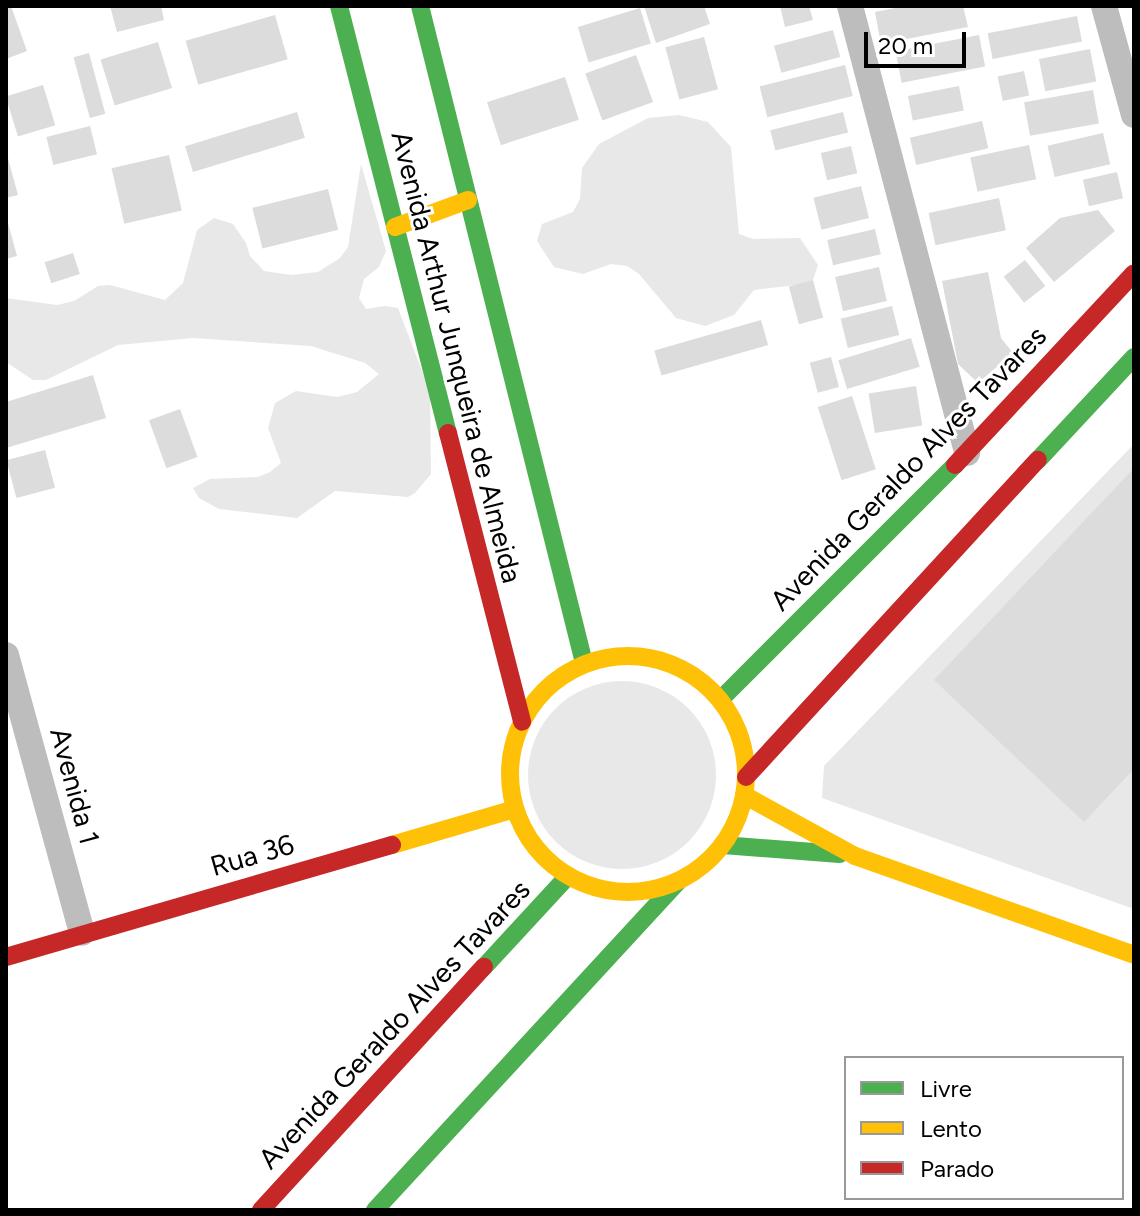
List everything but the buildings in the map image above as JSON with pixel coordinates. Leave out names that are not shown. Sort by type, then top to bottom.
[{"type":"main road","name":"Avenida Arthur Junqueira de Almeida","points":[[339,6],[522,722]]},
{"type":"main road","name":"Avenida Arthur Junqueira de Almeida","points":[[420,6],[584,663]]},
{"type":"main road","points":[[395,227],[468,200]]},
{"type":"main road","name":"Avenida Geraldo Alves Tavares","points":[[720,700],[967,453],[1134,273]]},
{"type":"main road","points":[[375,1210],[678,882],[710,860],[723,845],[745,786],[1134,357]]},
{"type":"main road","points":[[678,882],[641,892],[603,890],[568,876],[545,858],[527,836],[515,809],[510,779],[512,750],[522,722],[537,697],[558,677],[584,663],[620,655],[658,659],[692,674],[720,700],[740,735],[745,786]]},
{"type":"main road","points":[[745,786],[855,856],[1134,955]]},
{"type":"main road","name":"Rua 36","points":[[6,957],[515,809]]},
{"type":"main road","points":[[723,845],[855,856]]},
{"type":"main road","name":"Avenida Geraldo Alves Tavares","points":[[261,1210],[568,876]]},
{"type":"street","points":[[850,6],[967,453]]},
{"type":"street","points":[[1104,6],[1134,115]]},
{"type":"street","name":"Avenida 1","points":[[6,655],[82,933]]},
{"type":"shaded area","points":[[679,115],[708,122],[731,147],[739,234],[753,239],[800,238],[818,265],[813,280],[804,284],[754,290],[734,315],[705,326],[676,318],[639,274],[627,266],[611,264],[583,274],[554,267],[537,241],[542,224],[573,212],[580,199],[582,168],[599,144],[648,118]]},
{"type":"shaded area","points":[[361,164],[386,251],[379,267],[364,279],[359,298],[366,309],[385,306],[398,308],[430,392],[431,474],[408,497],[335,491],[297,518],[219,509],[199,498],[193,488],[210,479],[258,477],[270,472],[281,463],[268,428],[275,403],[296,391],[337,397],[357,392],[379,374],[365,363],[311,346],[193,338],[118,345],[46,380],[33,380],[6,362],[6,298],[57,305],[74,301],[98,286],[110,285],[165,300],[183,283],[197,230],[214,218],[233,224],[246,243],[250,256],[264,271],[291,275],[318,272],[340,258],[348,247]]},
{"type":"shaded area","points":[[1134,444],[1134,909],[822,798],[824,766]]},
{"type":"shaded area","points":[[622,681],[658,688],[688,709],[709,739],[716,775],[709,811],[688,841],[658,862],[622,869],[586,862],[556,841],[535,811],[528,775],[535,739],[556,709],[586,688]]},
{"type":"traffic: fast","points":[[339,6],[448,433]]},
{"type":"traffic: fast","points":[[420,6],[584,663]]},
{"type":"traffic: fast","points":[[1038,460],[1134,357]]},
{"type":"traffic: fast","points":[[720,700],[955,465]]},
{"type":"traffic: fast","points":[[723,845],[840,854]]},
{"type":"traffic: fast","points":[[484,967],[568,876]]},
{"type":"traffic: fast","points":[[375,1210],[678,882]]},
{"type":"traffic: slow","points":[[395,227],[468,200]]},
{"type":"traffic: slow","points":[[628,656],[673,665],[711,691],[737,729],[746,774],[737,819],[711,857],[673,883],[628,892],[583,883],[545,857],[519,819],[510,774],[519,729],[545,691],[583,665],[628,656]]},
{"type":"traffic: slow","points":[[744,795],[855,856],[1134,955]]},
{"type":"traffic: slow","points":[[392,845],[515,809]]},
{"type":"traffic: jam","points":[[955,465],[1134,273]]},
{"type":"traffic: jam","points":[[448,433],[522,722]]},
{"type":"traffic: jam","points":[[746,777],[1038,460]]},
{"type":"traffic: jam","points":[[6,957],[392,845]]},
{"type":"traffic: jam","points":[[261,1210],[484,967]]}]
